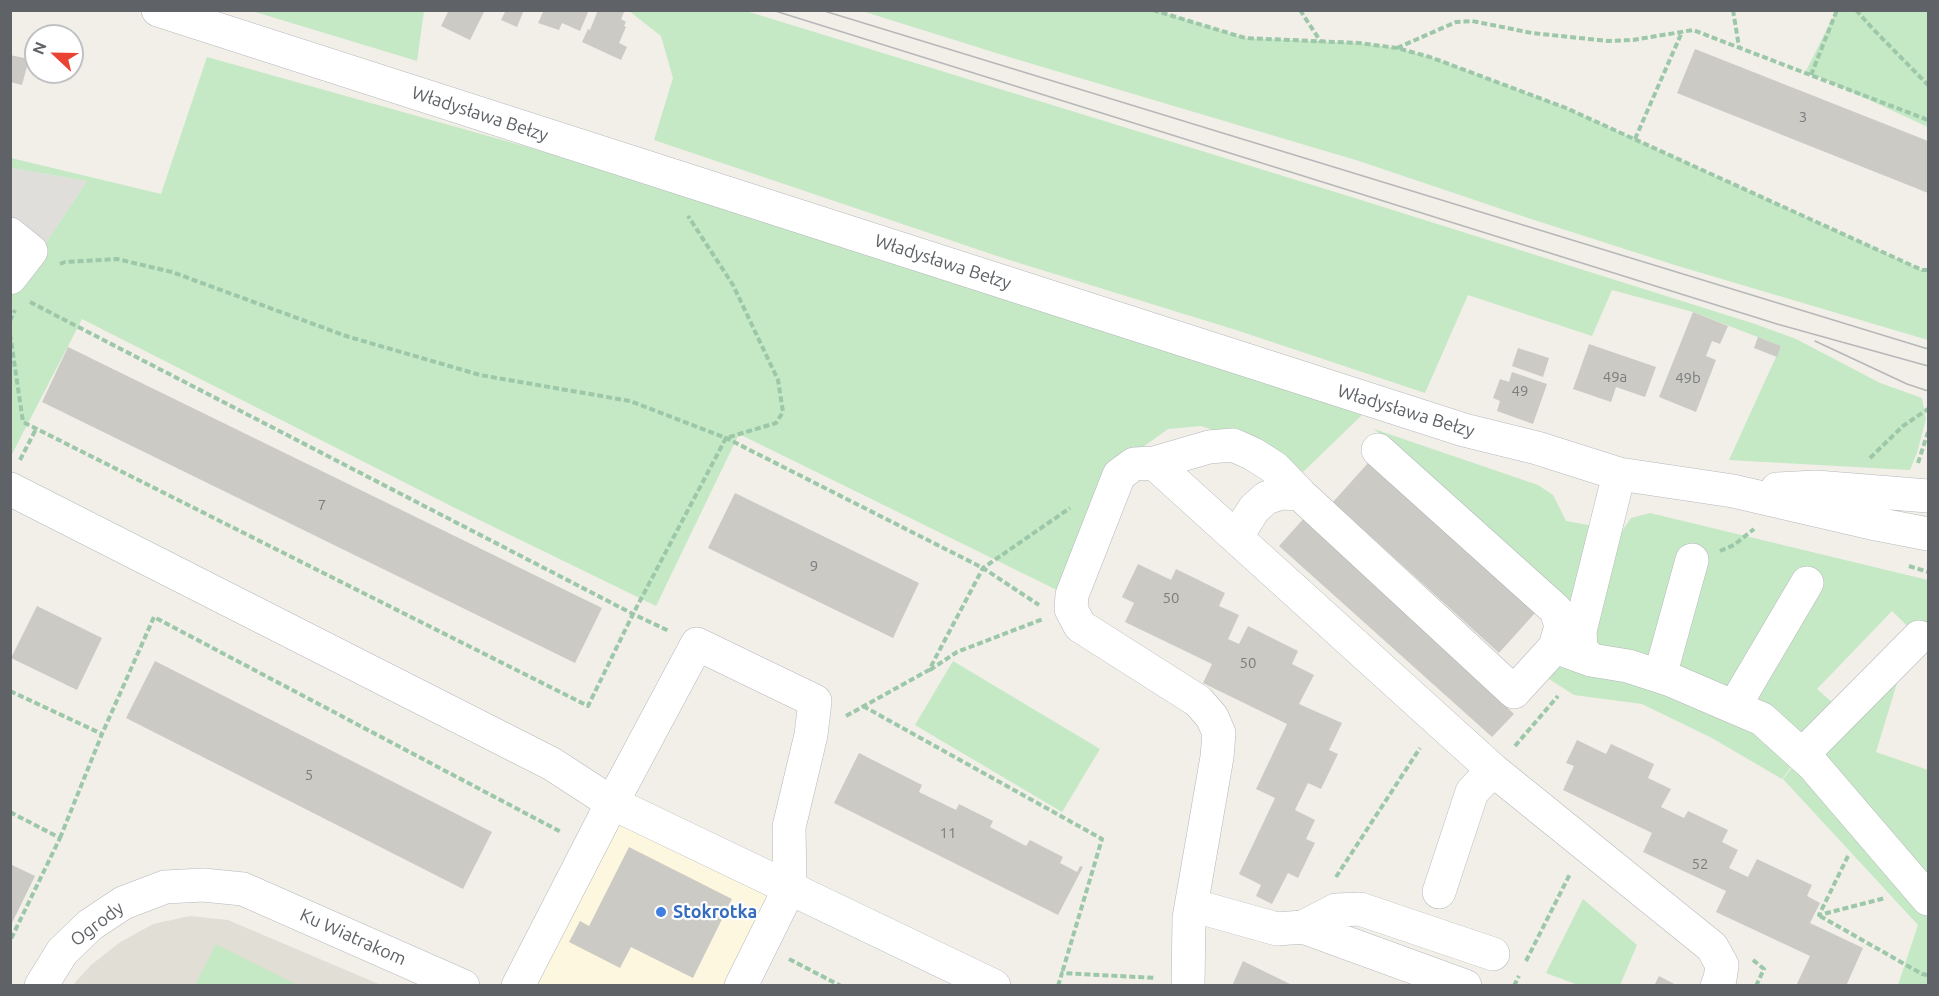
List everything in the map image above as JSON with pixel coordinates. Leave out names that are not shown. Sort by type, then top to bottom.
[{"type":"street","name":"Władysława Bełzy","points":[[159,10],[1464,430],[1537,448],[1619,474],[1733,491],[1929,534]]},
{"type":"street","points":[[10,234],[31,251],[17,293]]},
{"type":"street","points":[[1175,982],[1191,908],[1217,758],[1219,733],[1212,717],[1198,701],[1080,626],[1062,612],[1072,595],[1119,475],[1134,464],[1154,463],[1209,447],[1233,445],[1275,468],[1300,494],[1514,692],[1556,647],[1561,626],[1556,610],[1378,450]]},
{"type":"street","points":[[1154,463],[1493,770],[1712,947],[1722,965],[1717,986]]},
{"type":"street","points":[[1591,660],[1581,649],[1580,631],[1619,474]]},
{"type":"street","points":[[13,478],[552,764],[612,803],[994,986]]},
{"type":"street","name":"Władysława Bełzy","points":[[1733,491],[1816,487],[1929,496]]},
{"type":"street","points":[[1236,537],[1254,509],[1266,498],[1281,493],[1300,494]]},
{"type":"street","points":[[1660,676],[1692,560]]},
{"type":"street","points":[[1734,707],[1808,584]]},
{"type":"street","points":[[1802,755],[1919,637]]},
{"type":"street","points":[[518,986],[697,644],[815,701],[811,735],[789,827],[790,887],[741,986]]},
{"type":"street","points":[[1556,647],[1591,660],[1628,666],[1660,676],[1762,719],[1813,765],[1924,893]]},
{"type":"street","points":[[1439,892],[1472,792],[1493,770]]},
{"type":"street","name":"Ogrody","points":[[41,986],[62,952],[90,925],[123,903],[165,887],[203,885],[243,889]]},
{"type":"street","name":"Ku Wiatrakom","points":[[243,889],[464,986]]},
{"type":"street","points":[[1191,908],[1202,908],[1277,929],[1303,927],[1336,910],[1360,909],[1493,954]]},
{"type":"street","points":[[1303,927],[1465,986]]},
{"type":"path","points":[[1153,10],[1245,38],[1359,43],[1397,48],[1430,57],[1566,108],[1922,270],[1929,270]]},
{"type":"path","points":[[1300,10],[1321,42]]},
{"type":"path","points":[[1733,10],[1739,47]]},
{"type":"path","points":[[1811,75],[1837,10]]},
{"type":"path","points":[[1857,10],[1929,85]]},
{"type":"path","points":[[1397,48],[1456,22],[1472,21],[1532,33],[1608,41],[1633,40],[1693,30],[1929,120]]},
{"type":"path","points":[[1635,139],[1682,31]]},
{"type":"path","points":[[10,334],[23,422],[588,706],[633,614],[726,438],[776,423],[783,412],[778,380],[733,285],[681,204],[669,175]]},
{"type":"path","points":[[55,267],[65,262],[117,259],[172,272],[346,336],[480,375],[630,401],[726,438],[983,568],[1062,612]]},
{"type":"path","points":[[10,321],[17,293],[633,614],[697,644]]},
{"type":"path","points":[[1863,465],[1903,426],[1929,409]]},
{"type":"path","points":[[13,478],[36,429]]},
{"type":"path","points":[[1922,453],[1929,432]]},
{"type":"path","points":[[929,670],[983,568],[1070,508]]},
{"type":"path","points":[[1692,560],[1734,545],[1757,526]]},
{"type":"path","points":[[811,735],[929,670],[957,652],[1062,612]]},
{"type":"path","points":[[10,941],[60,838],[102,734],[154,617],[590,847]]},
{"type":"path","points":[[10,691],[102,734]]},
{"type":"path","points":[[1515,746],[1562,692]]},
{"type":"path","points":[[863,706],[1102,839],[1058,986]]},
{"type":"path","points":[[1335,878],[1439,720]]},
{"type":"path","points":[[10,812],[60,838]]},
{"type":"path","points":[[1524,964],[1586,845]]},
{"type":"path","points":[[1819,915],[1850,854]]},
{"type":"path","points":[[1819,915],[1924,893]]},
{"type":"path","points":[[1819,915],[1922,974],[1929,975]]},
{"type":"path","points":[[761,945],[841,986]]},
{"type":"path","points":[[1746,954],[1764,969],[1755,986]]},
{"type":"path","points":[[1062,974],[1175,982]]},
{"type":"path","points":[[1514,986],[1519,975]]},
{"type":"shaded area","points":[[11,168],[87,181],[11,295]]},
{"type":"shaded area","points":[[612,803],[789,887],[741,985],[530,986]]},
{"type":"shaded area","points":[[190,916],[228,920],[381,985],[72,986],[91,965],[119,943],[153,924]]},
{"type":"green space","points":[[252,11],[424,11],[417,61]]},
{"type":"green space","points":[[629,11],[746,11],[1755,324],[1796,339],[1880,383],[1922,398],[1926,419],[1917,453],[1910,470],[1729,460],[1781,346],[1693,312],[1612,290],[1592,336],[1468,295],[1425,393],[1236,330],[1003,258],[654,140],[673,78],[661,36]]},
{"type":"green space","points":[[862,11],[1158,11],[1245,38],[1359,43],[1397,48],[1430,57],[1566,108],[1922,270],[1928,270],[1928,340],[1678,266],[1359,161]]},
{"type":"green space","points":[[1836,11],[1928,12],[1928,127],[1806,71]]},
{"type":"green space","points":[[207,57],[538,150],[1135,339],[1362,415],[1303,472],[1266,448],[1201,426],[1168,429],[1122,462],[1061,592],[739,434],[656,606],[459,510],[82,319],[11,456],[11,295],[87,181],[11,168],[11,158],[161,194]]},
{"type":"green space","points":[[1374,429],[1538,485],[1553,495],[1566,521],[1622,531],[1631,518],[1650,513],[1928,580],[1928,646],[1892,611],[1817,689],[1843,712],[1801,754],[1782,779],[1712,738],[1642,704],[1574,695],[1549,679],[1565,657],[1573,606]]},
{"type":"green space","points":[[953,661],[1100,749],[1062,812],[915,725]]},
{"type":"green space","points":[[1897,683],[1876,752],[1928,770],[1928,985],[1898,985],[1918,925],[1783,779],[1802,755],[1862,716]]},
{"type":"green space","points":[[1583,899],[1637,945],[1620,985],[1578,985],[1546,973]]},
{"type":"green space","points":[[216,944],[297,985],[195,985]]},
{"type":"building","points":[[449,10],[485,10],[470,40],[441,26]]},
{"type":"building","points":[[506,10],[524,10],[517,27],[501,20]]},
{"type":"building","points":[[544,10],[589,10],[580,31],[562,23],[559,30],[538,23]]},
{"type":"building","points":[[598,10],[625,10],[621,19],[626,22],[624,26],[626,27],[619,43],[627,47],[621,60],[582,42]]},
{"type":"building","points":[[1695,49],[1928,141],[1928,193],[1677,93]]},
{"type":"building","points":[[10,55],[24,58],[22,85],[10,82]]},
{"type":"building","points":[[1693,312],[1728,326],[1720,344],[1712,341],[1706,356],[1716,360],[1696,412],[1659,397]]},
{"type":"building","points":[[1758,337],[1781,346],[1777,357],[1754,348]]},
{"type":"building","points":[[1589,344],[1656,367],[1645,397],[1616,387],[1611,402],[1573,389]]},
{"type":"building","points":[[68,347],[602,608],[575,663],[42,402]]},
{"type":"building","points":[[1518,348],[1549,358],[1543,377],[1512,366]]},
{"type":"building","points":[[1512,372],[1547,384],[1533,424],[1497,411],[1500,401],[1493,398],[1500,379],[1509,382]]},
{"type":"building","points":[[1368,463],[1535,613],[1499,653],[1333,502]]},
{"type":"building","points":[[735,493],[919,583],[893,638],[708,548]]},
{"type":"building","points":[[1305,517],[1514,714],[1492,737],[1279,546]]},
{"type":"building","points":[[1138,564],[1171,580],[1176,569],[1225,593],[1219,606],[1239,615],[1228,639],[1239,644],[1248,626],[1298,651],[1292,664],[1314,675],[1299,704],[1342,723],[1329,750],[1338,754],[1321,789],[1308,783],[1295,810],[1315,820],[1306,839],[1315,843],[1298,878],[1288,873],[1272,904],[1256,896],[1261,885],[1239,874],[1275,798],[1256,789],[1287,724],[1203,683],[1212,664],[1125,622],[1134,603],[1122,597]]},
{"type":"building","points":[[37,606],[102,638],[77,690],[11,658]]},
{"type":"building","points":[[155,661],[492,832],[463,889],[126,718]]},
{"type":"building","points":[[1577,740],[1606,754],[1611,744],[1654,764],[1648,778],[1671,789],[1661,807],[1684,818],[1688,811],[1728,830],[1722,842],[1738,850],[1729,868],[1748,877],[1757,859],[1812,885],[1807,896],[1820,903],[1810,923],[1863,948],[1846,986],[1796,986],[1810,956],[1716,912],[1726,891],[1643,852],[1652,833],[1563,790],[1574,766],[1566,763]]},
{"type":"building","points":[[859,753],[922,785],[919,792],[956,810],[959,804],[993,821],[990,827],[1026,846],[1030,840],[1063,857],[1060,863],[1077,872],[1080,866],[1083,867],[1058,915],[834,803]]},
{"type":"building","name":"Stokrotka","points":[[629,847],[732,899],[693,978],[631,947],[620,968],[569,942],[580,921],[589,926]]},
{"type":"building","points":[[10,864],[35,876],[10,927]]},
{"type":"building","points":[[1243,961],[1294,986],[1232,986]]},
{"type":"building","points":[[1659,976],[1678,986],[1654,986]]},
{"type":"tram line","points":[[772,10],[1777,324],[1928,366]]},
{"type":"tram line","points":[[821,10],[1928,349]]},
{"type":"tram line","points":[[1815,341],[1907,384],[1928,391]]},
{"type":"place","name":"Stokrotka","points":[[661,912]]}]
